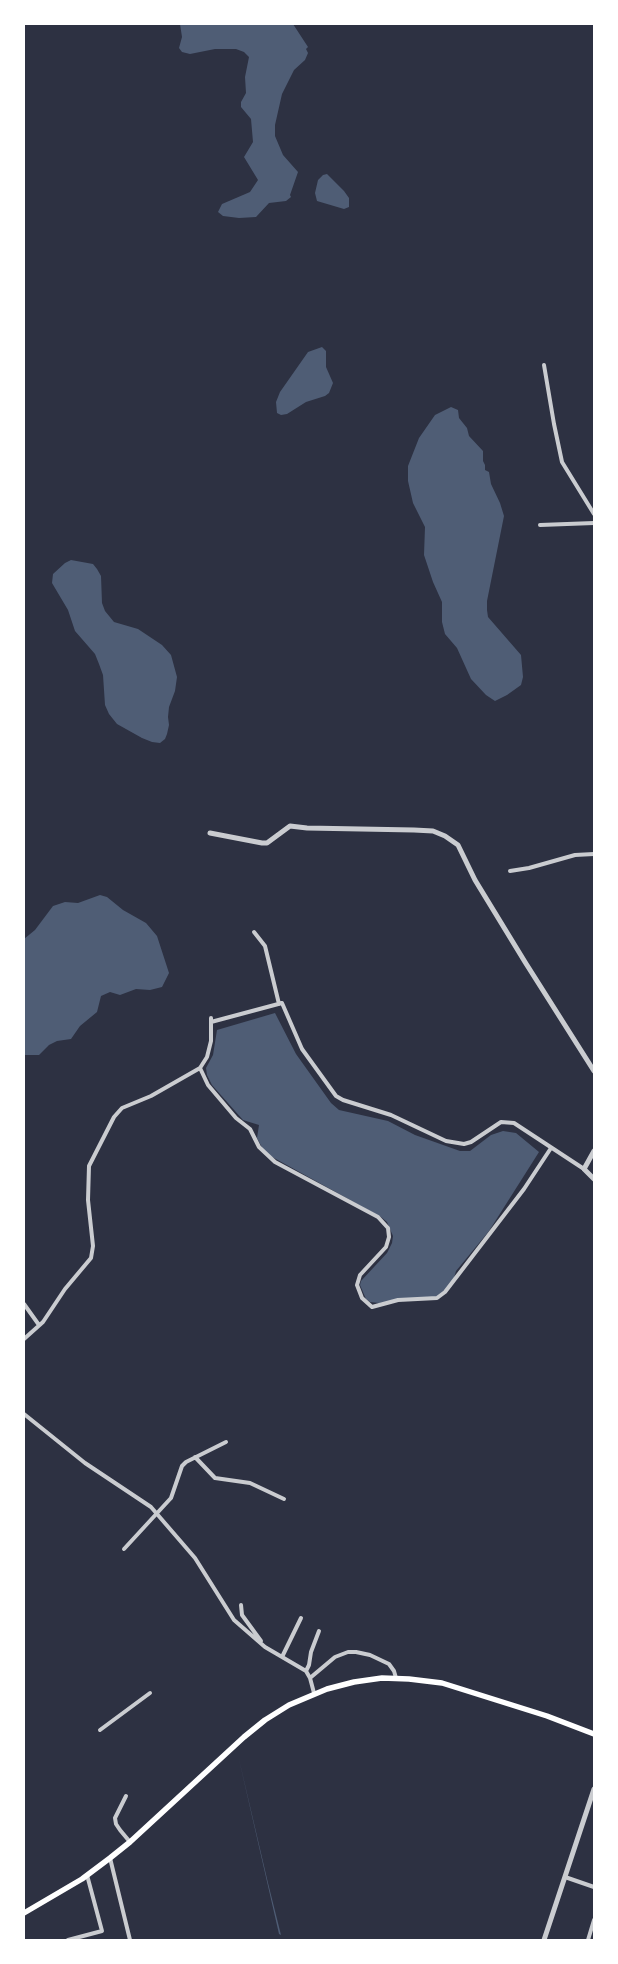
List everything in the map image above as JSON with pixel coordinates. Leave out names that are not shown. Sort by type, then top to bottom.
[{"type":"main road","points":[[24,1914],[87,1875],[130,1842],[254,1728],[277,1712],[314,1693],[354,1682],[396,1678],[442,1683],[547,1716],[594,1734]]},
{"type":"street","points":[[544,365],[562,462],[594,514]]},
{"type":"street","points":[[540,525],[594,523]]},
{"type":"street","points":[[210,834],[267,843],[290,826],[414,830],[433,832],[445,836],[458,845],[475,880],[594,1071]]},
{"type":"street","points":[[510,871],[530,868],[575,855],[594,854]]},
{"type":"street","points":[[254,932],[264,946],[279,1004]]},
{"type":"street","points":[[24,1339],[48,1315],[65,1289],[91,1258],[93,1246],[88,1200],[89,1166],[114,1117],[122,1108],[151,1096],[200,1068],[207,1057],[211,1041],[211,1020],[282,1003],[302,1049],[336,1096],[343,1100],[390,1115],[446,1141],[464,1144],[471,1142],[501,1122],[514,1124],[584,1169],[594,1179]]},
{"type":"street","points":[[200,1068],[208,1085],[236,1118],[250,1129],[259,1147],[275,1162],[378,1217],[388,1228],[389,1237],[386,1247],[360,1275],[357,1285],[362,1298],[372,1307],[398,1300],[437,1298],[445,1292],[518,1196],[551,1148]]},
{"type":"street","points":[[584,1169],[594,1151]]},
{"type":"street","points":[[24,1304],[39,1325]]},
{"type":"street","points":[[24,1414],[85,1463],[133,1494],[157,1514],[195,1558],[234,1620],[265,1646],[306,1671],[314,1693]]},
{"type":"street","points":[[124,1549],[174,1494],[182,1466],[195,1457],[226,1442]]},
{"type":"street","points":[[195,1457],[215,1478],[250,1483],[284,1499]]},
{"type":"street","points":[[241,1605],[242,1615],[265,1646]]},
{"type":"street","points":[[282,1657],[301,1618]]},
{"type":"street","points":[[306,1671],[319,1631]]},
{"type":"street","points":[[310,1678],[335,1657],[356,1652],[370,1655],[389,1664],[396,1678]]},
{"type":"street","points":[[100,1730],[150,1693]]},
{"type":"street","points":[[544,1940],[594,1789]]},
{"type":"street","points":[[126,1796],[115,1818],[116,1824],[130,1842]]},
{"type":"street","points":[[110,1858],[130,1940]]},
{"type":"street","points":[[68,1940],[102,1931],[87,1875]]},
{"type":"street","points":[[565,1877],[594,1887]]},
{"type":"street","points":[[588,1940],[594,1920]]},
{"type":"water","points":[[180,24],[293,24],[308,47],[305,60],[294,70],[282,94],[275,125],[275,136],[283,155],[298,172],[290,195],[291,197],[286,201],[269,203],[256,217],[239,218],[223,216],[218,212],[222,204],[250,192],[258,180],[244,157],[253,142],[251,119],[241,107],[241,102],[246,93],[245,77],[249,57],[244,52],[236,49],[215,49],[190,54],[182,52],[179,48],[182,37]]},
{"type":"water","points":[[327,174],[349,198],[349,207],[344,209],[317,201],[315,193],[318,180]]},
{"type":"water","points":[[322,347],[326,351],[326,367],[333,383],[329,393],[306,402],[287,414],[281,415],[277,413],[276,402],[280,392],[308,352]]},
{"type":"water","points":[[451,407],[458,410],[459,418],[467,428],[469,436],[483,451],[485,470],[489,472],[491,484],[504,516],[487,601],[487,610],[488,617],[521,655],[523,677],[521,685],[495,701],[486,695],[471,679],[457,648],[445,634],[442,622],[442,602],[424,555],[425,527],[413,503],[408,481],[408,466],[419,438],[435,415]]},
{"type":"water","points":[[71,560],[93,564],[97,569],[101,576],[102,603],[105,611],[114,622],[138,629],[162,645],[171,655],[177,677],[175,691],[169,707],[167,734],[160,743],[142,738],[117,724],[109,714],[105,705],[103,675],[95,654],[75,631],[68,610],[52,583],[53,574]]},
{"type":"water","points":[[100,895],[107,897],[123,910],[146,923],[157,936],[169,973],[162,987],[150,990],[136,989],[120,995],[110,992],[101,996],[97,1012],[80,1026],[71,1039],[57,1041],[49,1045],[39,1055],[24,1055],[24,939],[35,930],[53,906],[65,902],[78,903]]},
{"type":"water","points":[[275,1013],[296,1054],[331,1103],[339,1110],[388,1121],[415,1135],[460,1151],[470,1151],[491,1135],[503,1131],[516,1133],[539,1152],[489,1231],[456,1271],[453,1281],[437,1298],[379,1303],[370,1302],[366,1299],[360,1285],[361,1281],[387,1253],[392,1243],[393,1236],[387,1222],[265,1153],[257,1138],[259,1125],[243,1120],[212,1085],[206,1068],[213,1055],[217,1030]]},
{"type":"water","points":[[238,1755],[268,1883],[281,1935],[279,1934]]}]
